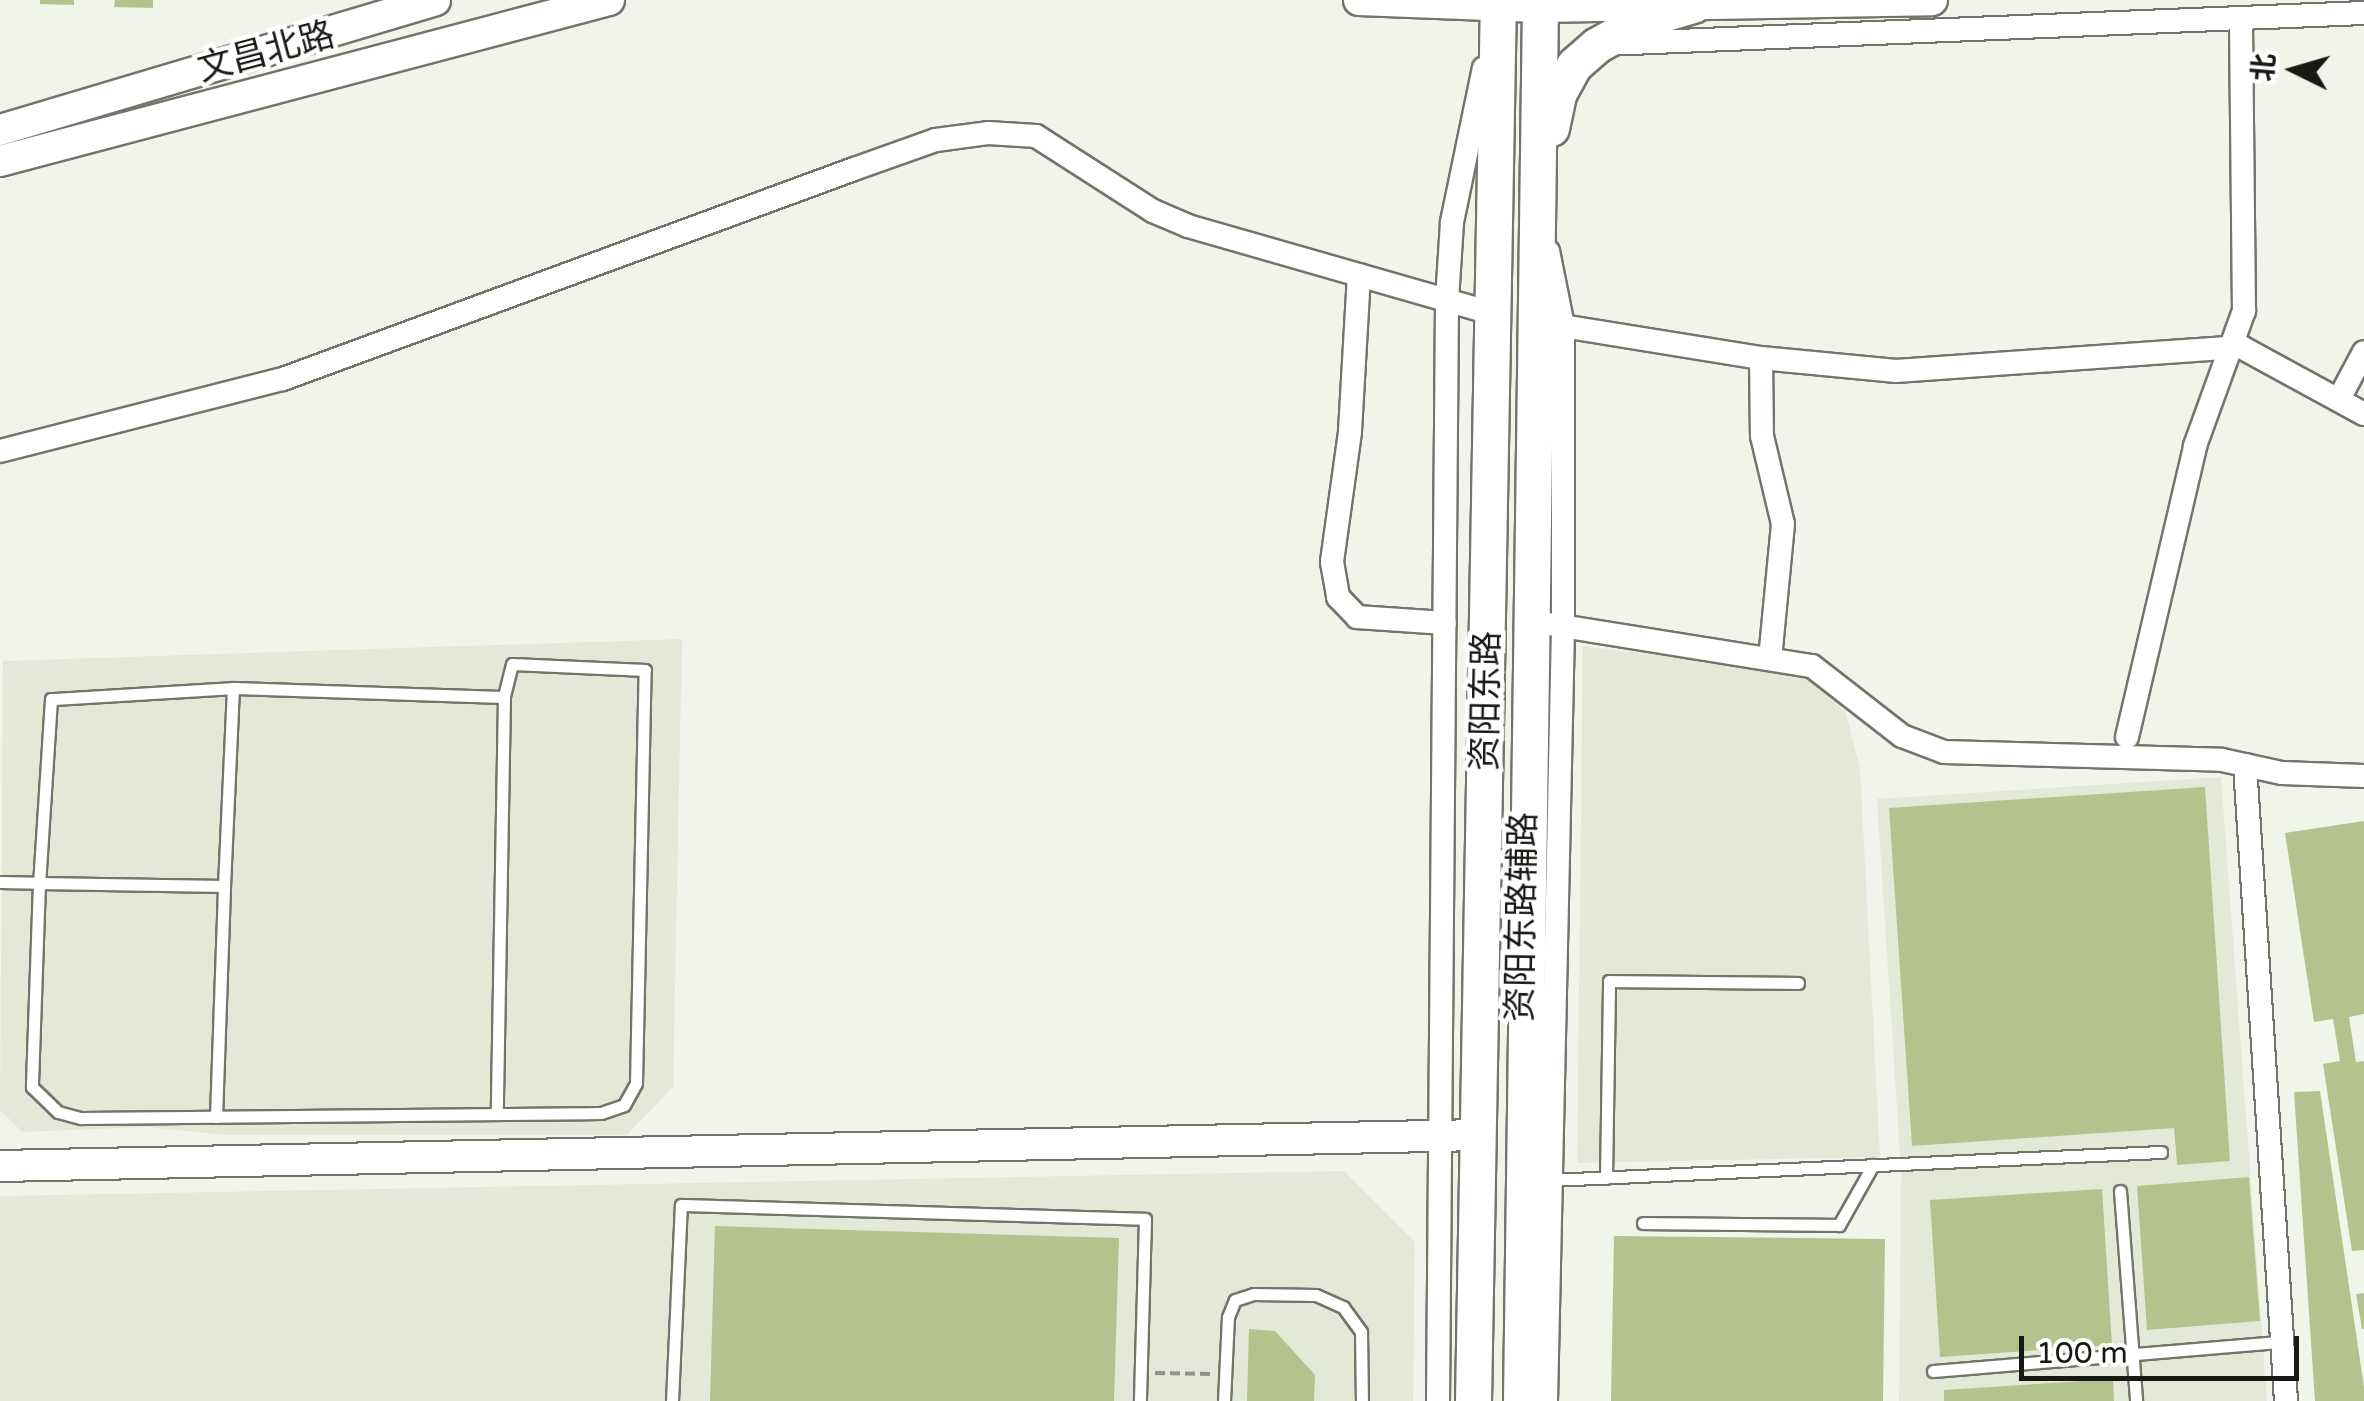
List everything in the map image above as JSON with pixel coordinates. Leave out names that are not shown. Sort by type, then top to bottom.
[{"type":"main road","name":"资阳东路","points":[[1474,1401],[1498,3]]},
{"type":"main road","name":"资阳东路","points":[[1521,1401],[1538,1180],[1549,624],[1550,324],[1538,198],[1540,4]]},
{"type":"main road","points":[[1538,198],[1558,94],[1597,44],[1642,20],[1692,4]]},
{"type":"street","points":[[0,130],[435,0]]},
{"type":"street","name":"文昌北路","points":[[0,160],[610,0]]},
{"type":"street","points":[[1359,0],[1540,4],[1932,0]]},
{"type":"street","points":[[1438,1401],[1447,300],[1452,222],[1498,3]]},
{"type":"street","points":[[1597,44],[2364,13]]},
{"type":"street","points":[[2127,737],[2194,446],[2244,311],[2241,20]]},
{"type":"street","points":[[0,451],[283,379],[953,138],[1036,136],[1153,211],[1492,314]]},
{"type":"street","points":[[1359,274],[1350,432],[1332,562],[1338,597],[1357,616],[1445,623]]},
{"type":"street","points":[[1550,324],[1760,358],[1896,372],[2234,346],[2364,414]]},
{"type":"street","points":[[2339,399],[2364,352]]},
{"type":"street","points":[[1760,358],[1762,436],[1783,524],[1770,658]]},
{"type":"street","points":[[1549,624],[1812,666],[1902,736],[1944,752],[2245,765],[2364,776]]},
{"type":"street","points":[[2245,765],[2286,1401]]},
{"type":"street","points":[[0,1183],[1480,1144]]},
{"type":"street","points":[[0,1166],[1441,1145]]},
{"type":"street","points":[[1538,1180],[1546,1401]]},
{"type":"lane","points":[[497,1114],[504,697],[512,664],[644,670],[636,1082],[624,1105],[601,1114],[81,1118],[58,1112],[32,1087],[52,699],[233,688],[504,697]]},
{"type":"lane","points":[[216,1117],[233,688]]},
{"type":"lane","points":[[0,882],[224,886]]},
{"type":"lane","points":[[1606,1178],[1609,981],[1798,983]]},
{"type":"lane","points":[[1538,1180],[2161,1152]]},
{"type":"lane","points":[[1643,1223],[1839,1225],[1873,1165]]},
{"type":"lane","points":[[2120,1192],[2136,1401]]},
{"type":"lane","points":[[672,1401],[681,1205],[1145,1219],[1140,1401]]},
{"type":"lane","points":[[1224,1401],[1234,1300],[1316,1295],[1344,1306],[1361,1332],[1362,1401]]},
{"type":"lane","points":[[1933,1372],[2282,1342]]},
{"type":"path","points":[[1140,1372],[1225,1374]]},
{"type":"shaded area","points":[[682,639],[673,1087],[627,1135],[225,1135],[148,1127],[22,1132],[0,1110],[3,661]]},
{"type":"shaded area","points":[[1583,646],[1807,674],[1846,713],[1860,768],[1880,1157],[1577,1163]]},
{"type":"shaded area","points":[[2221,777],[2267,1401],[1899,1401],[1901,1170],[1877,799]]},
{"type":"shaded area","points":[[1344,1171],[1415,1242],[1413,1401],[0,1401],[0,1196]]},
{"type":"building","points":[[40,0],[74,0],[74,5],[40,4]]},
{"type":"building","points":[[115,0],[153,0],[153,8],[114,7]]},
{"type":"building","points":[[2205,787],[2230,1161],[2177,1165],[2174,1128],[1912,1146],[1889,808]]},
{"type":"building","points":[[2364,821],[2364,1014],[2349,1017],[2356,1062],[2364,1061],[2364,1250],[2352,1251],[2323,1064],[2340,1061],[2333,1019],[2314,1022],[2285,833]]},
{"type":"building","points":[[2320,1091],[2364,1401],[2315,1401],[2294,1092]]},
{"type":"building","points":[[2249,1177],[2260,1321],[2147,1330],[2137,1186]]},
{"type":"building","points":[[2102,1189],[2112,1345],[1940,1357],[1930,1200]]},
{"type":"building","points":[[715,1226],[1119,1238],[1114,1401],[710,1401]]},
{"type":"building","points":[[1614,1236],[1885,1239],[1883,1401],[1611,1401]]},
{"type":"building","points":[[2364,1293],[2364,1329],[2362,1329],[2356,1294]]},
{"type":"building","points":[[1249,1329],[1275,1331],[1315,1375],[1314,1401],[1247,1401]]},
{"type":"building","points":[[2113,1379],[2114,1401],[1944,1401],[1944,1390]]}]
